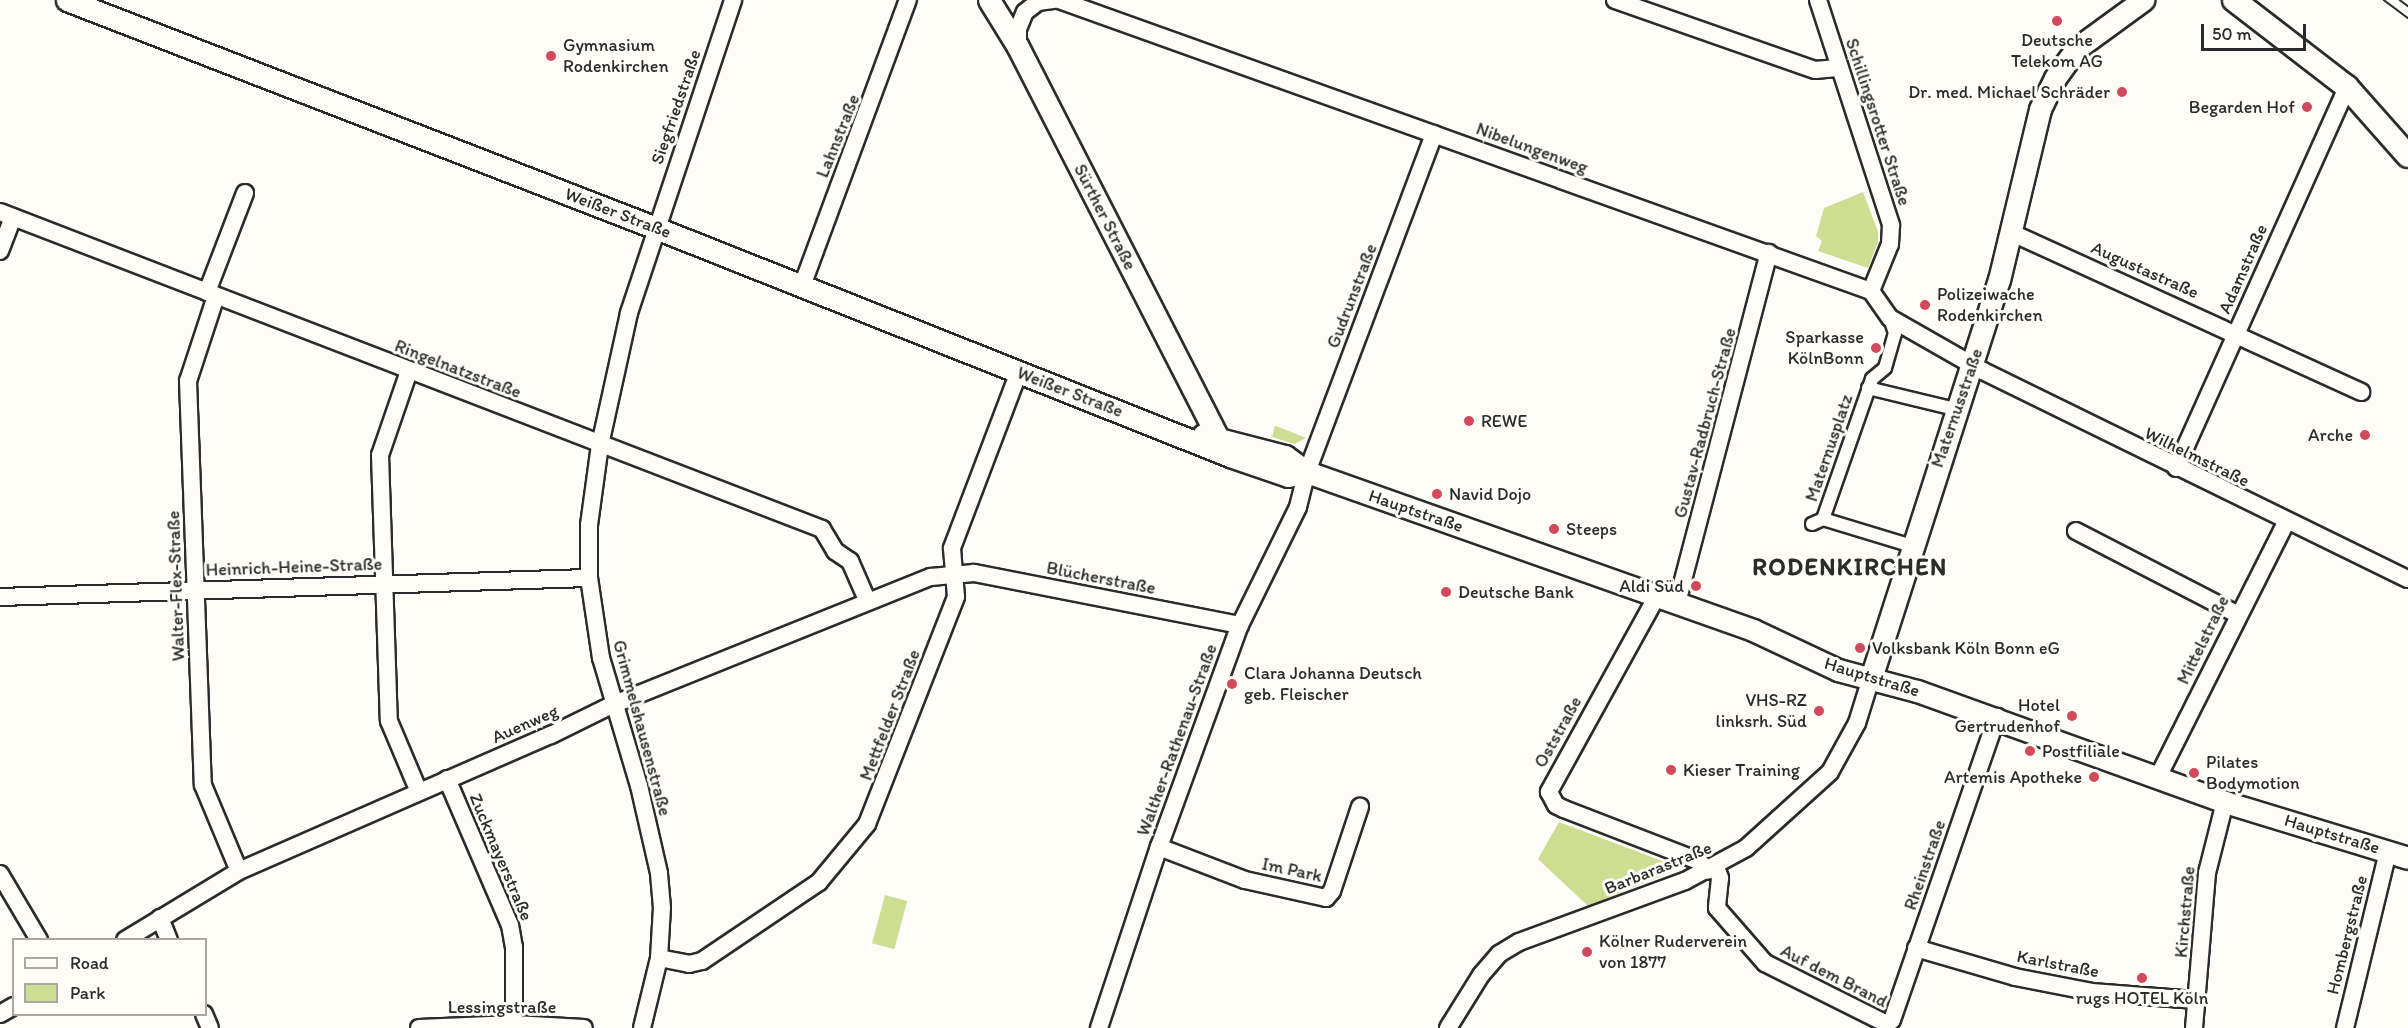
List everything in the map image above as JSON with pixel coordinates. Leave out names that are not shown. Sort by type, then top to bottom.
[{"type":"main road","points":[[2234,0],[2347,87],[2408,156]]},
{"type":"street","name":"Weißer Straße","points":[[67,0],[95,5],[1230,456]]},
{"type":"street","name":"Siegfriedstraße","points":[[656,228],[733,0]]},
{"type":"street","name":"Lahnstraße","points":[[802,286],[908,0]]},
{"type":"street","name":"Sürther Straße","points":[[989,0],[1018,47],[1202,404],[1216,437]]},
{"type":"street","name":"Nibelungenweg","points":[[1018,47],[1018,29],[1025,12],[1038,2],[1057,0],[1871,291]]},
{"type":"street","points":[[1615,0],[1815,70],[1840,68]]},
{"type":"street","name":"Schillingsrotter Straße","points":[[1818,0],[1892,231],[1871,291]]},
{"type":"street","name":"Maternusstraße","points":[[1871,678],[1955,409],[1973,364],[2010,232],[2032,133],[2052,84],[2077,48],[2144,0]]},
{"type":"street","name":"Adamstraße","points":[[2176,468],[2347,87]]},
{"type":"street","name":"Gudrunstraße","points":[[1307,472],[1434,134]]},
{"type":"street","name":"Walter-Flex-Straße","points":[[239,871],[203,785],[188,381],[212,294],[245,193]]},
{"type":"street","points":[[0,251],[7,215]]},
{"type":"street","name":"Ringelnatzstraße","points":[[7,215],[822,529],[835,551],[850,561],[867,600]]},
{"type":"street","name":"Grimmelshausenstraße","points":[[642,1028],[659,958],[662,908],[659,873],[639,786],[612,705],[589,578],[589,525],[600,445],[628,313],[656,228]]},
{"type":"street","name":"Augustastraße","points":[[2010,232],[2236,333],[2361,392]]},
{"type":"street","name":"Gustav-Radbruch-Straße","points":[[1677,603],[1769,253]]},
{"type":"street","points":[[1871,291],[1890,318],[1973,364]]},
{"type":"street","name":"Maternusplatz","points":[[1890,318],[1896,333],[1885,368],[1872,378],[1817,522],[1912,546]]},
{"type":"street","name":"Wilhelmstraße","points":[[1973,364],[2176,468],[2408,579]]},
{"type":"street","points":[[409,371],[380,455],[388,721],[419,792]]},
{"type":"street","name":"Mettfelder Straße","points":[[659,958],[689,964],[702,961],[819,882],[867,824],[956,597],[952,548],[1019,372]]},
{"type":"street","name":"Maternusplatz","points":[[1868,388],[1955,409]]},
{"type":"street","points":[[1168,430],[1188,426],[1202,404]]},
{"type":"street","name":"Hauptstraße","points":[[1202,404],[1254,447]]},
{"type":"street","name":"Weißer Straße","points":[[1168,430],[1216,437]]},
{"type":"street","points":[[1216,437],[1230,456]]},
{"type":"street","name":"Hauptstraße","points":[[1216,437],[1285,456],[1307,472],[1753,630],[1838,670],[1997,717],[2225,802],[2398,855]]},
{"type":"street","name":"Hauptstraße","points":[[1230,456],[1288,476],[1307,472]]},
{"type":"street","name":"Walther-Rathenau-Straße","points":[[1099,1028],[1159,847],[1240,625],[1298,507],[1307,472]]},
{"type":"street","name":"Mittelstraße","points":[[2158,777],[2237,614],[2286,522]]},
{"type":"street","points":[[2076,531],[2237,614]]},
{"type":"street","name":"Auenweg","points":[[126,938],[239,871],[551,735],[612,705],[867,600],[954,572]]},
{"type":"street","name":"Blücherstraße","points":[[954,572],[1240,625]]},
{"type":"street","name":"Heinrich-Heine-Straße","points":[[0,597],[589,578]]},
{"type":"street","name":"Oststraße","points":[[1657,596],[1549,792],[1552,801],[1564,809],[1699,861],[1712,869]]},
{"type":"street","name":"Barbarastraße","points":[[1448,1028],[1481,975],[1499,954],[1519,942],[1712,869],[1746,848],[1830,772],[1857,723],[1871,678]]},
{"type":"street","name":"Rheinstraße","points":[[1887,1024],[1892,1020],[1997,717]]},
{"type":"street","name":"Zuckmayerstraße","points":[[447,779],[510,925],[514,947],[514,1024]]},
{"type":"street","name":"Kirchstraße","points":[[2194,1028],[2207,873],[2225,802]]},
{"type":"street","name":"Im Park","points":[[1159,847],[1245,880],[1326,898],[1332,891],[1360,807]]},
{"type":"street","name":"Hombergstraße","points":[[2345,1028],[2398,855]]},
{"type":"street","name":"Auf dem Brand","points":[[1712,869],[1720,878],[1717,908],[1753,951],[1787,976],[1887,1024]]},
{"type":"street","points":[[0,874],[38,938]]},
{"type":"street","points":[[160,918],[169,938]]},
{"type":"street","name":"Karlstraße","points":[[1916,948],[2015,977],[2092,992],[2196,1000]]},
{"type":"street","name":"Lessingstraße","points":[[419,1028],[514,1024],[584,1028]]},
{"type":"green space","points":[[1863,192],[1878,232],[1878,242],[1868,268],[1818,251],[1822,241],[1816,236],[1824,208]]},
{"type":"green space","points":[[1275,426],[1306,438],[1294,444],[1272,437]]},
{"type":"green space","points":[[1559,822],[1670,864],[1671,872],[1588,906],[1538,859]]},
{"type":"green space","points":[[885,895],[907,901],[894,949],[872,943]]},
{"type":"tram line","points":[[2384,0],[2408,18]]},
{"type":"tram line","points":[[2400,0],[2408,6]]},
{"type":"place","name":"Deutsche Telekom AG","points":[[2057,21]]},
{"type":"place","name":"Gymnasium Rodenkirchen","points":[[551,56]]},
{"type":"place","name":"Dr. med. Michael Schräder","points":[[2122,92]]},
{"type":"place","name":"Begarden Hof","points":[[2307,107]]},
{"type":"place","name":"Polizeiwache Rodenkirchen","points":[[1925,305]]},
{"type":"place","name":"Sparkasse KölnBonn","points":[[1876,348]]},
{"type":"place","name":"REWE","points":[[1469,421]]},
{"type":"place","name":"Arche","points":[[2365,435]]},
{"type":"place","name":"Navid Dojo","points":[[1437,494]]},
{"type":"place","name":"Steeps","points":[[1554,529]]},
{"type":"place","name":"Aldi Süd","points":[[1696,586]]},
{"type":"place","name":"Deutsche Bank","points":[[1446,592]]},
{"type":"place","name":"Volksbank Köln Bonn eG","points":[[1860,648]]},
{"type":"place","name":"Clara Johanna Deutsch geb. Fleischer","points":[[1232,684]]},
{"type":"place","name":"VHS-RZ linksrh. Süd","points":[[1819,711]]},
{"type":"place","name":"Hotel Gertrudenhof","points":[[2072,716]]},
{"type":"place","name":"Postfiliale","points":[[2030,751]]},
{"type":"place","name":"Kieser Training","points":[[1671,770]]},
{"type":"place","name":"Pilates Bodymotion","points":[[2194,773]]},
{"type":"place","name":"Artemis Apotheke","points":[[2094,777]]},
{"type":"place","name":"Kölner Ruderverein von 1877","points":[[1587,952]]},
{"type":"place","name":"rugs HOTEL Köln","points":[[2142,978]]},
{"type":"district","name":"RODENKIRCHEN","points":[[1850,567]]}]
